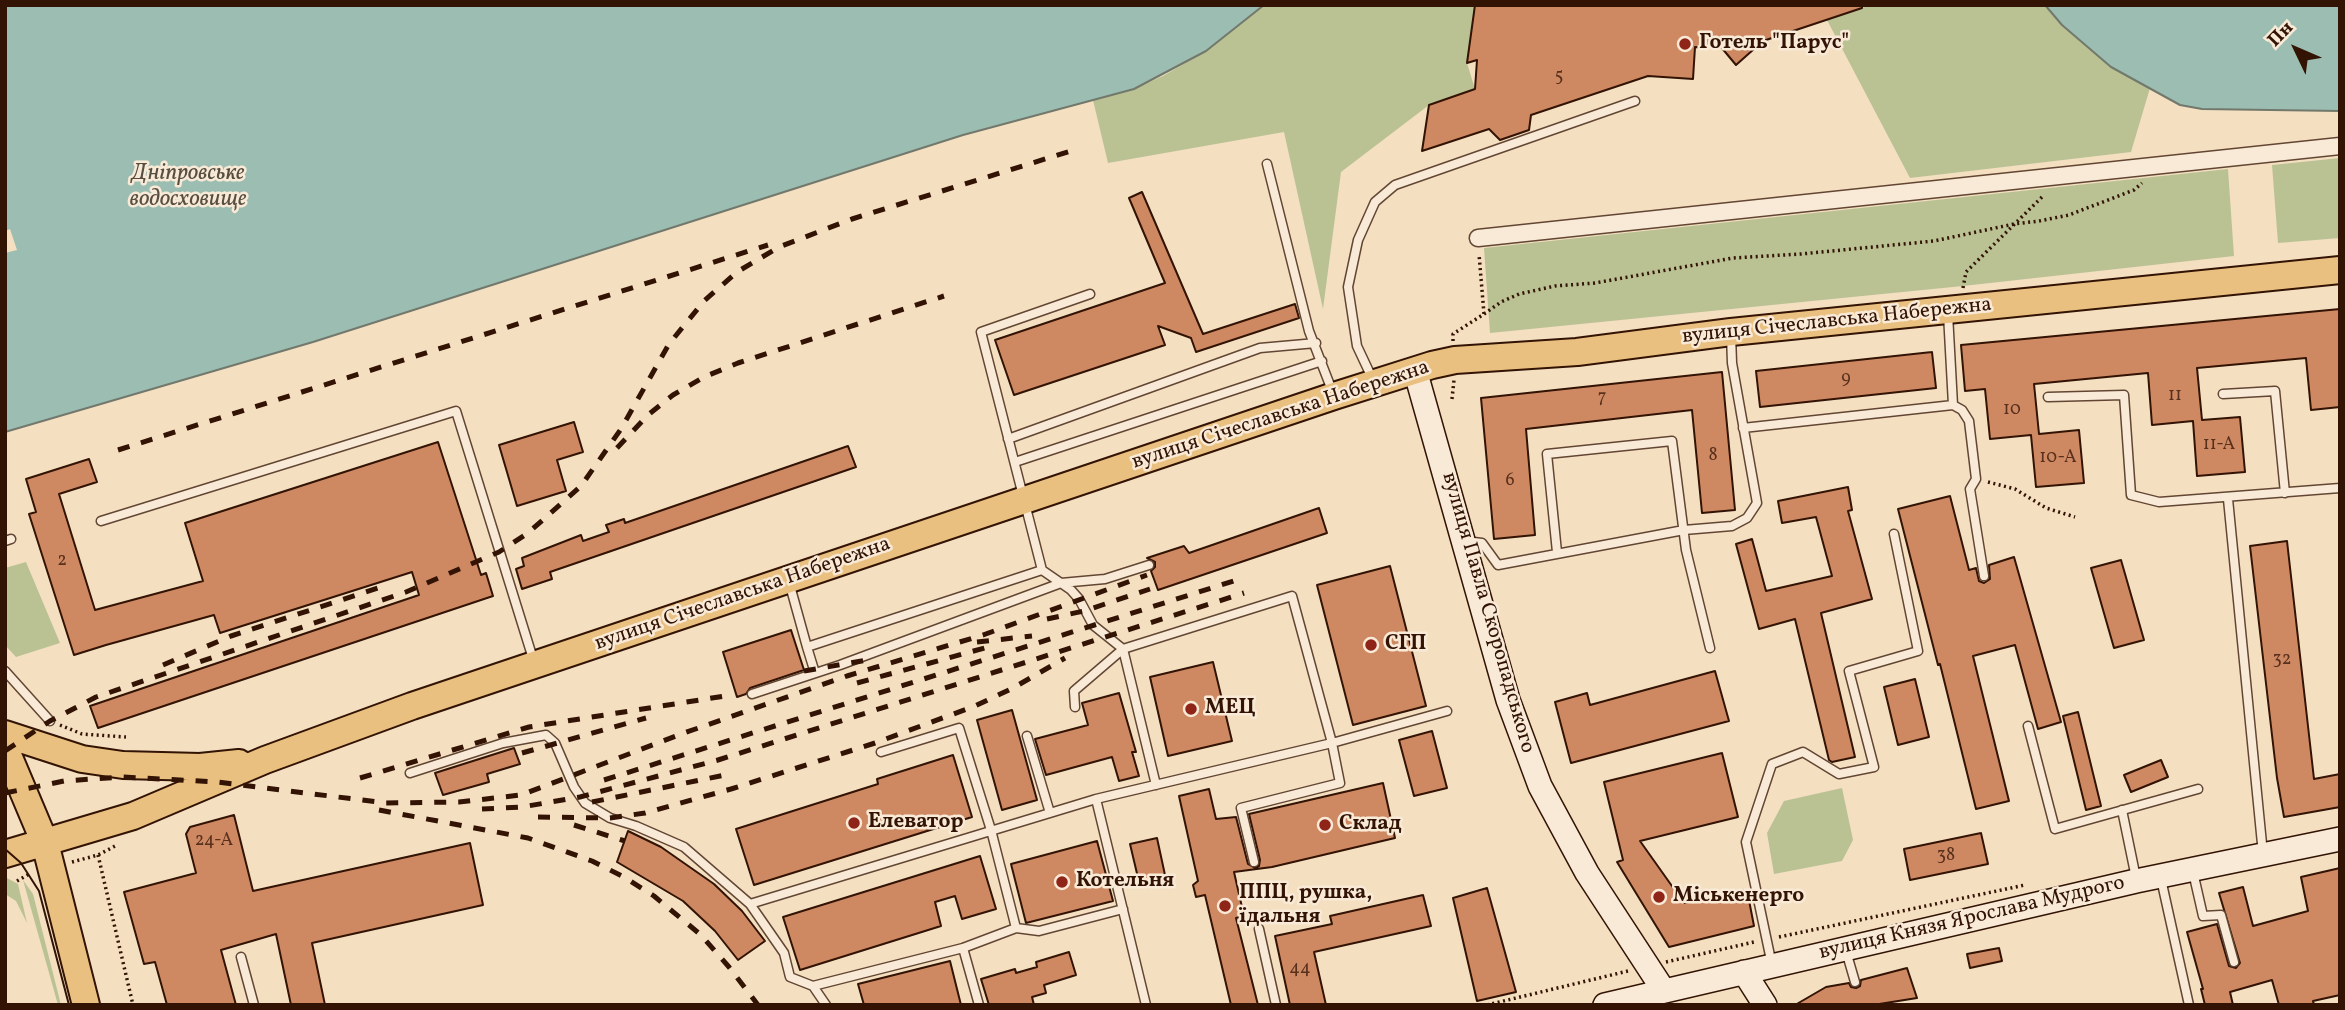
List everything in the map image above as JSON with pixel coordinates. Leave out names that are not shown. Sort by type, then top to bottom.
[{"type":"main road","name":"вулиця Січеславська Набережна","points":[[5,854],[133,816],[265,760],[412,706],[1415,370],[1455,360],[1577,352],[1731,332],[2340,270]]},
{"type":"main road","name":"вулиця Павла Скоропадського","points":[[1415,370],[1508,700],[1540,786],[1587,873],[1666,995]]},
{"type":"main road","name":"вулиця Січеславська Набережна","points":[[5,734],[69,755],[123,765],[200,768],[265,760]]},
{"type":"main road","points":[[5,748],[46,843],[86,1005]]},
{"type":"main road","name":"вулиця Князя Ярослава Мудрого","points":[[1605,1005],[1666,995],[1844,947],[2136,881],[2340,839]]},
{"type":"main road","points":[[1744,972],[1765,1005]]},
{"type":"street","points":[[1478,238],[2340,146]]},
{"type":"lane","points":[[1374,383],[1357,346],[1349,287],[1358,240],[1375,202],[1395,185],[1635,101]]},
{"type":"lane","points":[[1267,164],[1309,331],[1334,396]]},
{"type":"lane","points":[[1090,294],[981,332],[1042,570],[1079,599],[1093,625],[1123,649],[1156,785]]},
{"type":"lane","points":[[1948,310],[1953,405]]},
{"type":"lane","points":[[1465,541],[1482,543],[1499,565],[1684,530],[1732,526],[1748,518],[1757,503],[1732,363],[1731,332]]},
{"type":"lane","points":[[1008,439],[1260,348],[1315,343]]},
{"type":"lane","points":[[1015,462],[1322,361]]},
{"type":"lane","points":[[2223,394],[2275,391],[2285,493]]},
{"type":"lane","points":[[2048,397],[2124,395],[2132,495],[2159,502],[2228,499],[2340,488]]},
{"type":"lane","points":[[1743,428],[1953,405],[1962,410],[1969,421],[1976,479],[1970,489],[1984,576]]},
{"type":"lane","points":[[101,520],[456,411],[534,665]]},
{"type":"lane","points":[[1557,552],[1547,454],[1672,441],[1686,550],[1710,648]]},
{"type":"lane","points":[[2228,499],[2263,853]]},
{"type":"lane","points":[[1772,965],[1746,842],[1772,764],[1803,752],[1839,774],[1874,767],[1849,671],[1918,651],[1894,534]]},
{"type":"lane","points":[[752,694],[1061,583],[1105,579],[1150,565]]},
{"type":"lane","points":[[807,647],[1042,570]]},
{"type":"lane","points":[[788,579],[815,673]]},
{"type":"lane","points":[[1075,707],[1074,691],[1123,649],[1292,596],[1332,743],[1340,783],[1241,808],[1254,862]]},
{"type":"lane","points":[[5,671],[50,721]]},
{"type":"lane","points":[[750,904],[1096,799],[1332,743],[1447,711]]},
{"type":"lane","points":[[2028,726],[2055,829],[2199,789]]},
{"type":"lane","points":[[881,752],[959,728],[991,830],[1016,928]]},
{"type":"lane","points":[[410,773],[503,743],[546,735],[555,743],[574,787],[585,803],[610,818],[684,847],[750,904],[784,953],[790,977],[813,986],[826,1005]]},
{"type":"lane","points":[[1027,736],[1050,813]]},
{"type":"lane","points":[[1096,799],[1146,1005]]},
{"type":"lane","points":[[2122,810],[2136,881]]},
{"type":"lane","points":[[2193,869],[2203,916],[2221,915],[2234,962]]},
{"type":"lane","points":[[2161,876],[2189,1005]]},
{"type":"lane","points":[[813,986],[963,948],[1016,928],[1040,931],[1123,909]]},
{"type":"lane","points":[[1259,929],[1276,1005]]},
{"type":"lane","points":[[1844,947],[1855,982]]},
{"type":"lane","points":[[963,948],[979,1005]]},
{"type":"lane","points":[[241,957],[254,1005]]},
{"type":"path","points":[[1453,334],[1501,302],[1520,294],[1555,286],[1595,283],[1733,258],[1835,252],[1934,241],[2069,215],[2134,190],[2145,181],[2154,166]]},
{"type":"path","points":[[1963,286],[1966,272],[2063,176]]},
{"type":"path","points":[[1478,238],[1484,314]]},
{"type":"path","points":[[1976,479],[2015,489],[2046,508],[2076,517]]},
{"type":"path","points":[[50,721],[82,734],[126,737]]},
{"type":"path","points":[[98,855],[133,1005]]},
{"type":"path","points":[[1487,1005],[1767,939],[2038,882]]},
{"type":"green space","points":[[1264,5],[1475,5],[1467,63],[1475,89],[1429,105],[1341,172],[1323,309],[1284,132],[1108,163],[1093,100],[1134,89],[1163,76],[1206,51]]},
{"type":"green space","points":[[1870,5],[2045,5],[2062,25],[2111,67],[2150,88],[2131,152],[1910,178],[1827,20]]},
{"type":"green space","points":[[2340,158],[2340,238],[2278,243],[2272,165]]},
{"type":"green space","points":[[2228,169],[2234,256],[1490,333],[1484,248]]},
{"type":"green space","points":[[26,562],[60,643],[16,657],[5,645],[5,568]]},
{"type":"green space","points":[[1842,788],[1853,840],[1842,861],[1774,874],[1767,833],[1784,801]]},
{"type":"green space","points":[[5,877],[18,884],[27,923],[16,901],[5,894]]},
{"type":"green space","points":[[23,880],[33,894],[61,1005],[58,1005]]},
{"type":"water","name":"Дніпровське водосховище","points":[[5,5],[1264,5],[1206,51],[1134,89],[963,135],[313,342],[5,432]]},
{"type":"water","points":[[2045,5],[2340,5],[2340,111],[2202,109],[2180,105],[2111,67],[2062,25]]},
{"type":"pier","points":[[10,229],[17,250],[5,253],[5,231]]},
{"type":"building","points":[[1475,5],[1862,5],[1862,8],[1763,41],[1736,65],[1716,41],[1706,48],[1695,47],[1693,79],[1648,76],[1531,115],[1529,130],[1500,140],[1489,129],[1422,151],[1429,105],[1475,89],[1477,60],[1467,63]]},
{"type":"building","points":[[1142,192],[1203,334],[1295,304],[1299,318],[1196,352],[1191,338],[1158,326],[1165,345],[1014,395],[995,340],[1165,283],[1129,198]]},
{"type":"building","points":[[2340,309],[2340,407],[2311,410],[2306,358],[2197,368],[2202,420],[2240,417],[2245,472],[2197,476],[2193,421],[2152,425],[2148,373],[2034,384],[2039,434],[2079,430],[2084,483],[2036,487],[2031,435],[1990,439],[1985,389],[1965,391],[1961,345]]},
{"type":"building","points":[[1932,352],[1936,388],[1760,407],[1756,371]]},
{"type":"building","points":[[1722,372],[1735,510],[1702,513],[1692,410],[1526,429],[1535,535],[1494,539],[1481,398]]},
{"type":"building","points":[[574,422],[583,452],[557,460],[566,491],[517,506],[499,445]]},
{"type":"building","points":[[438,442],[481,575],[486,573],[493,596],[98,728],[90,706],[419,595],[412,572],[220,633],[214,615],[74,655],[29,514],[36,512],[26,479],[89,459],[97,482],[59,494],[95,610],[203,581],[185,523]]},
{"type":"building","points":[[848,446],[856,467],[550,572],[552,579],[522,589],[516,569],[524,566],[522,558],[581,535],[583,541],[609,532],[606,525],[624,519],[625,523]]},
{"type":"building","points":[[1848,487],[1852,510],[1848,511],[1872,599],[1821,613],[1855,757],[1832,762],[1829,760],[1795,619],[1759,629],[1736,544],[1752,539],[1766,591],[1832,576],[1816,517],[1782,523],[1778,501]]},
{"type":"building","points":[[1950,496],[1969,570],[1976,568],[1979,581],[1984,583],[1990,579],[1989,565],[2014,557],[2061,722],[2038,729],[2015,645],[1973,656],[2009,801],[1976,809],[1898,509]]},
{"type":"building","points":[[1319,508],[1327,533],[1158,590],[1151,571],[1155,562],[1147,558],[1184,546],[1189,553]]},
{"type":"building","points":[[2287,541],[2314,779],[2340,774],[2340,807],[2284,817],[2250,546]]},
{"type":"building","points":[[2121,560],[2144,640],[2114,648],[2091,568]]},
{"type":"building","name":"СГП","points":[[1390,566],[1426,706],[1353,725],[1317,585]]},
{"type":"building","points":[[791,630],[804,670],[750,688],[746,694],[737,697],[723,652]]},
{"type":"building","name":"МЕЦ","points":[[1213,662],[1232,741],[1168,756],[1150,677]]},
{"type":"building","points":[[1715,671],[1729,721],[1571,763],[1555,702],[1587,693],[1590,705]]},
{"type":"building","points":[[1915,679],[1929,737],[1898,745],[1884,687]]},
{"type":"building","points":[[1119,693],[1136,752],[1132,752],[1139,776],[1119,781],[1112,757],[1046,775],[1035,739],[1088,725],[1082,703]]},
{"type":"building","points":[[1012,710],[1037,800],[1002,810],[977,720]]},
{"type":"building","points":[[2078,712],[2101,806],[2086,810],[2063,716]]},
{"type":"building","points":[[1432,731],[1447,788],[1414,796],[1399,740]]},
{"type":"building","points":[[514,748],[520,764],[487,774],[489,782],[443,795],[435,773]]},
{"type":"building","points":[[1722,753],[1738,817],[1640,841],[1684,903],[1747,890],[1754,926],[1669,947],[1617,862],[1623,860],[1604,782]]},
{"type":"building","name":"Елеватор","points":[[953,755],[972,817],[754,885],[736,829],[878,784],[877,779]]},
{"type":"building","points":[[2161,760],[2168,777],[2131,792],[2124,775]]},
{"type":"building","points":[[1383,783],[1395,838],[1272,867],[1234,872],[1244,916],[1236,918],[1258,1005],[1231,1005],[1205,895],[1196,897],[1193,885],[1198,881],[1179,796],[1209,789],[1216,819],[1236,817],[1248,864],[1255,868],[1259,866],[1260,860],[1249,814]]},
{"type":"building","points":[[234,815],[253,891],[470,843],[483,905],[312,943],[325,1005],[291,1005],[276,934],[221,950],[236,1005],[167,1005],[155,962],[144,964],[124,892],[196,873],[186,834],[190,827]]},
{"type":"building","points":[[628,831],[661,847],[714,884],[742,911],[765,941],[738,960],[715,931],[683,901],[617,862]]},
{"type":"building","points":[[1981,833],[1988,864],[1910,880],[1904,849]]},
{"type":"building","points":[[1157,838],[1165,875],[1139,882],[1130,844]]},
{"type":"building","name":"Котельня","points":[[1097,841],[1113,901],[1026,923],[1011,864]]},
{"type":"building","name":"Елеватор","points":[[980,856],[996,909],[962,919],[955,896],[935,902],[941,926],[800,970],[783,917]]},
{"type":"building","points":[[2340,868],[2340,995],[2313,1001],[2314,1005],[2279,1005],[2272,980],[2230,992],[2233,1005],[2205,1005],[2187,932],[2217,924],[2229,966],[2236,968],[2240,963],[2219,893],[2243,887],[2253,926],[2308,911],[2301,877]]},
{"type":"building","points":[[1487,888],[1516,992],[1477,1001],[1453,898]]},
{"type":"building","points":[[1423,895],[1431,926],[1314,952],[1326,1005],[1290,1005],[1275,936],[1332,924],[1330,916]]},
{"type":"building","points":[[1999,948],[2002,961],[1970,968],[1967,954]]},
{"type":"building","points":[[1069,952],[1076,975],[1044,985],[1046,993],[1032,997],[1034,1005],[989,1005],[981,979],[1015,969],[1016,973],[1037,967],[1036,962]]},
{"type":"building","points":[[950,961],[961,1005],[864,1005],[858,984]]},
{"type":"building","points":[[1907,968],[1917,998],[1873,1005],[1795,1005],[1826,987],[1849,983],[1856,988],[1860,986],[1861,980]]},
{"type":"tram line","points":[[5,849],[21,863],[39,891],[69,1005]]},
{"type":"railway","points":[[5,751],[50,721],[96,697],[406,592],[499,552],[528,533],[581,486],[621,429],[669,344],[704,301],[737,272],[779,247],[852,219],[1074,150]]},
{"type":"railway","points":[[118,450],[768,245]]},
{"type":"railway","points":[[617,448],[648,415],[673,395],[704,377],[738,363],[944,296]]},
{"type":"railway","points":[[5,793],[64,781],[122,777],[217,782],[386,803],[459,802],[521,795],[684,733],[847,676],[983,635],[1147,575]]},
{"type":"railway","points":[[604,780],[1240,579]]},
{"type":"railway","points":[[163,665],[231,636],[381,587]]},
{"type":"railway","points":[[1047,619],[1084,611],[1150,589]]},
{"type":"railway","points":[[482,809],[522,807],[580,797],[718,760],[1244,593]]},
{"type":"railway","points":[[977,642],[1032,636]]},
{"type":"railway","points":[[857,683],[992,646]]},
{"type":"railway","points":[[538,817],[610,818],[645,813],[731,789],[875,743],[975,706],[1065,658]]},
{"type":"railway","points":[[804,671],[873,659]]},
{"type":"railway","points":[[360,778],[529,727],[731,695]]},
{"type":"railway","points":[[522,753],[646,718]]},
{"type":"railway","points":[[592,802],[730,774]]},
{"type":"railway","points":[[379,810],[528,838],[592,861],[624,877],[654,896],[701,935],[758,1005]]},
{"type":"railway","points":[[574,825],[625,841]]},
{"type":"place","name":"Готель \"Парус\"","points":[[1685,44]]},
{"type":"place","name":"СГП","points":[[1371,645]]},
{"type":"place","name":"МЕЦ","points":[[1191,709]]},
{"type":"place","name":"Елеватор","points":[[854,823]]},
{"type":"place","name":"Склад","points":[[1325,825]]},
{"type":"place","name":"Котельня","points":[[1062,882]]},
{"type":"place","name":"Міськенерго","points":[[1659,897]]},
{"type":"place","name":"ППЦ, рушка, їдальня","points":[[1225,906]]}]
